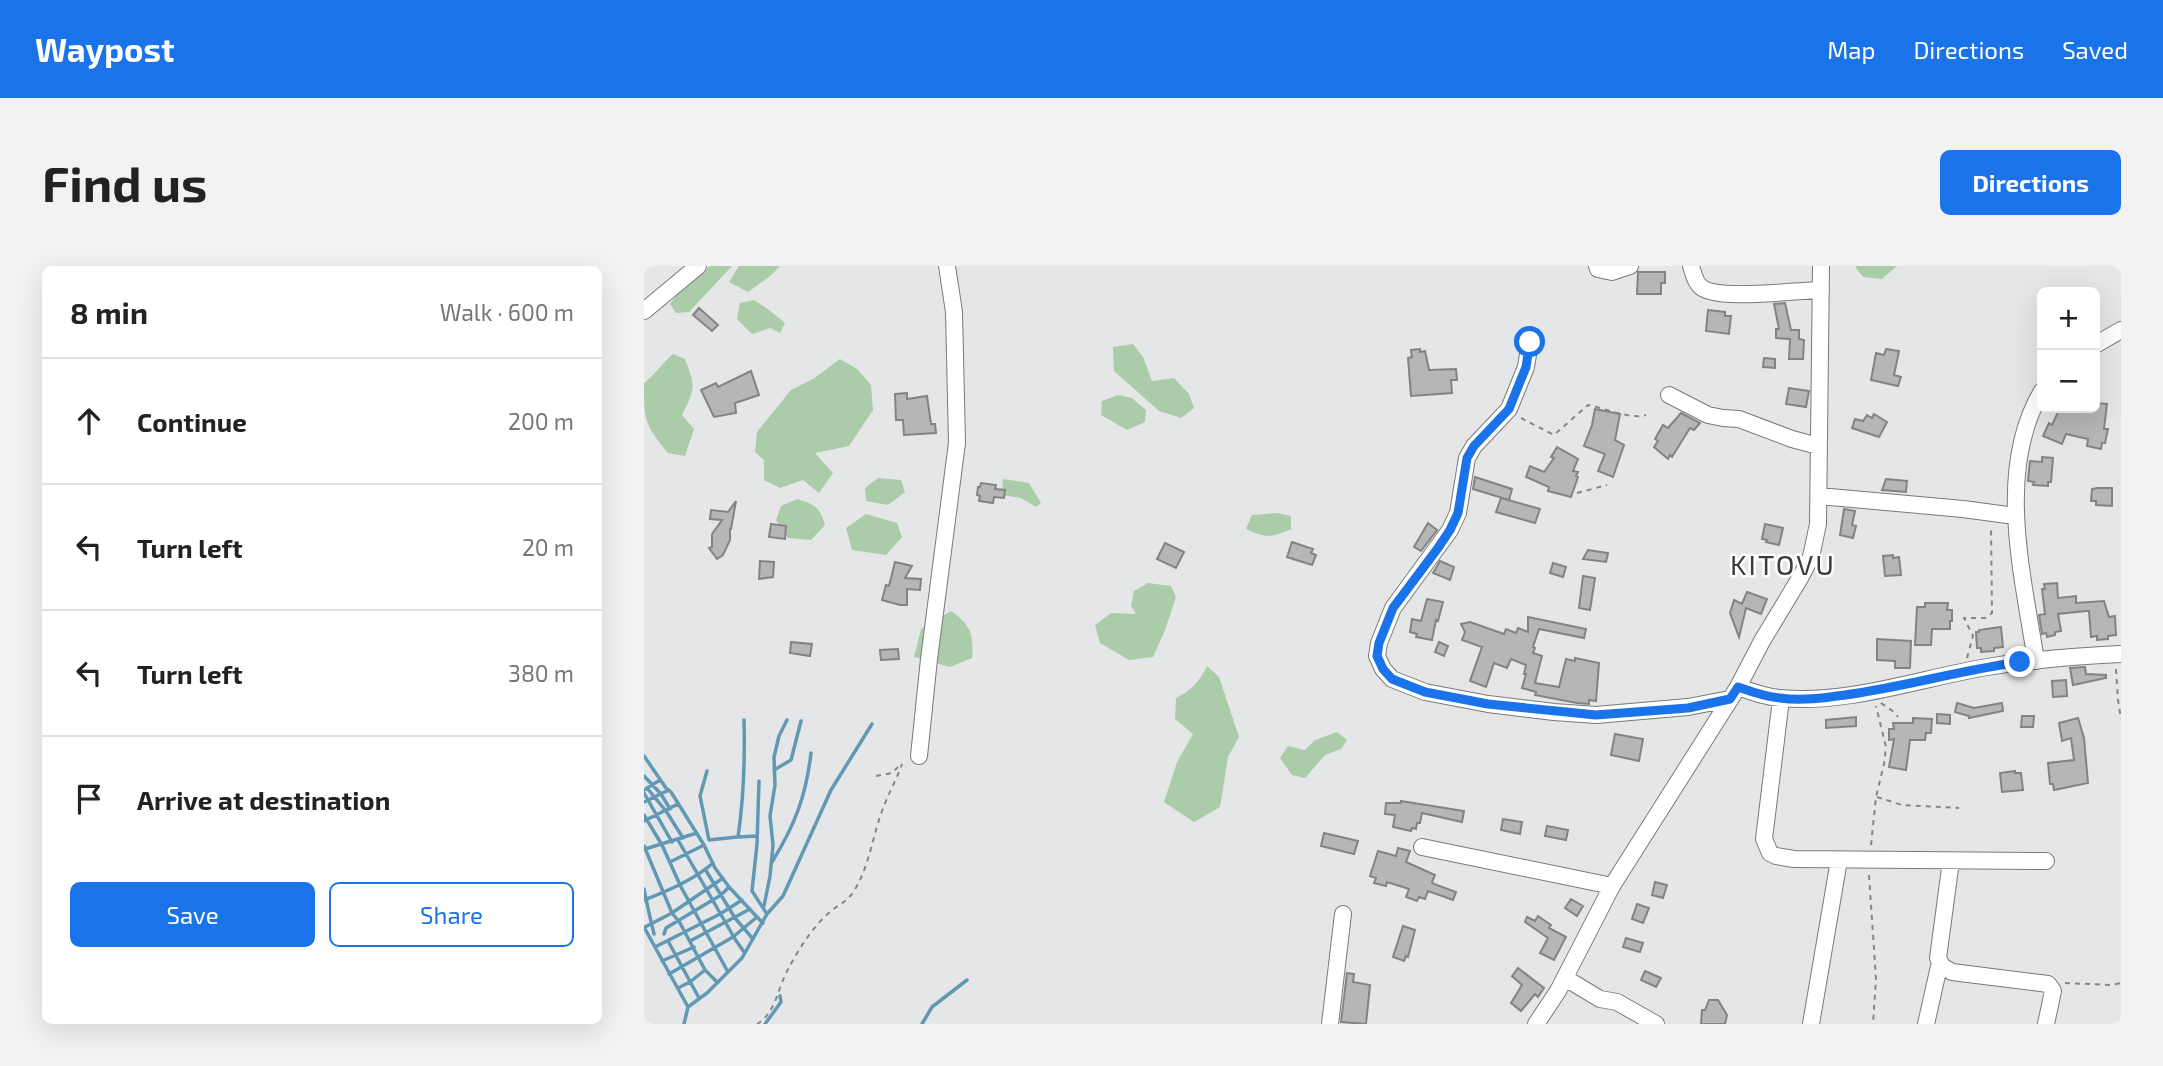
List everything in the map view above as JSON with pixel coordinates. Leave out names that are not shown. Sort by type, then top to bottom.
[{"type":"street","points":[[644,311],[698,266]]},
{"type":"street","points":[[919,756],[957,443],[954,312],[947,266]]},
{"type":"street","points":[[1597,266],[1612,272],[1630,266]]},
{"type":"street","points":[[1691,266],[1700,286],[1710,293],[1728,295],[1821,289]]},
{"type":"street","points":[[1536,1024],[1565,978],[1612,886],[1734,693],[1811,557],[1818,524],[1819,496],[1821,266]]},
{"type":"street","points":[[2100,342],[2121,330]]},
{"type":"street","points":[[1530,342],[1526,367],[1509,409],[1474,446],[1467,458],[1458,513],[1450,530],[1393,608],[1379,643],[1377,656],[1392,679],[1425,692],[1488,704],[1596,715],[1688,708],[1734,693],[1782,699],[1873,692],[1961,672],[2036,661],[2118,654]]},
{"type":"street","points":[[1669,395],[1708,415],[1739,419],[1818,446]]},
{"type":"street","points":[[2036,661],[2014,516],[2022,439],[2030,410],[2037,399]]},
{"type":"street","points":[[1819,496],[2014,516]]},
{"type":"street","points":[[1782,699],[1764,839],[1766,847],[1776,856],[1839,860],[2046,861]]},
{"type":"street","points":[[1422,847],[1612,886]]},
{"type":"street","points":[[1811,1024],[1839,860]]},
{"type":"street","points":[[1951,861],[1938,958],[1942,966],[1952,972],[2043,982],[2051,986],[2053,991],[2046,1024]]},
{"type":"street","points":[[1330,1024],[1343,914]]},
{"type":"street","points":[[1926,1024],[1940,962]]},
{"type":"street","points":[[1565,978],[1600,999],[1617,1002],[1656,1024]]},
{"type":"path","points":[[1509,409],[1520,418],[1554,435],[1588,405],[1639,417],[1646,415]]},
{"type":"path","points":[[1577,493],[1607,485]]},
{"type":"path","points":[[1961,672],[1973,636],[1964,618],[1985,618],[1992,613],[1991,524],[1987,512]]},
{"type":"path","points":[[2118,654],[2118,700],[2121,719]]},
{"type":"path","points":[[1875,698],[1898,718]]},
{"type":"path","points":[[757,1024],[764,1021],[786,973],[808,938],[831,911],[844,904],[854,891],[863,872],[880,815],[902,764],[892,773],[876,776]]},
{"type":"path","points":[[1876,797],[1902,805],[1959,808]]},
{"type":"path","points":[[2043,982],[2079,985],[2121,983]]},
{"type":"green space","points":[[710,266],[732,266],[689,312],[676,313],[670,304],[683,288]]},
{"type":"green space","points":[[739,266],[780,266],[748,292],[729,282]]},
{"type":"green space","points":[[1856,266],[1897,266],[1882,279],[1863,277]]},
{"type":"green space","points":[[754,300],[785,323],[780,333],[770,328],[752,334],[737,319],[740,303]]},
{"type":"green space","points":[[1133,344],[1143,357],[1152,381],[1174,378],[1189,394],[1194,408],[1181,418],[1159,411],[1114,371],[1113,347]]},
{"type":"green space","points":[[673,354],[685,359],[692,382],[692,393],[682,415],[694,429],[685,456],[668,453],[650,428],[644,406],[644,383]]},
{"type":"green space","points":[[840,359],[857,369],[871,385],[873,410],[849,446],[815,453],[833,473],[819,493],[803,480],[780,488],[764,480],[764,460],[755,452],[757,432],[791,390],[813,379]]},
{"type":"green space","points":[[1118,395],[1132,398],[1146,410],[1145,422],[1127,430],[1101,415],[1102,401]]},
{"type":"green space","points":[[878,478],[901,480],[905,492],[888,505],[866,501],[865,488]]},
{"type":"green space","points":[[1003,479],[1029,483],[1041,503],[1036,507],[1021,498],[1002,495]]},
{"type":"green space","points":[[797,499],[816,507],[823,519],[825,525],[811,540],[788,538],[776,520],[781,506]]},
{"type":"green space","points":[[1278,513],[1291,516],[1291,529],[1268,536],[1246,529],[1252,515]]},
{"type":"green space","points":[[866,514],[897,523],[902,537],[886,555],[852,550],[846,528]]},
{"type":"green space","points":[[1148,583],[1171,586],[1176,597],[1153,657],[1129,660],[1100,643],[1095,625],[1111,613],[1136,614],[1131,606],[1134,591]]},
{"type":"green space","points":[[951,611],[970,631],[972,658],[950,667],[914,657],[921,629]]},
{"type":"green space","points":[[1207,666],[1219,677],[1239,737],[1228,757],[1220,807],[1194,822],[1164,802],[1177,762],[1193,734],[1175,719],[1176,698],[1195,685]]},
{"type":"green space","points":[[1337,732],[1347,740],[1341,749],[1325,755],[1305,778],[1292,775],[1280,758],[1288,746],[1305,750],[1315,740]]},
{"type":"building","points":[[1638,272],[1665,272],[1661,294],[1637,294]]},
{"type":"building","points":[[1785,303],[1791,330],[1799,330],[1799,339],[1804,340],[1803,359],[1789,359],[1790,339],[1776,338],[1776,329],[1779,329],[1774,304]]},
{"type":"building","points":[[699,308],[718,325],[712,331],[693,315]]},
{"type":"building","points":[[1708,310],[1725,312],[1725,316],[1731,316],[1729,334],[1706,331]]},
{"type":"building","points":[[1420,349],[1420,352],[1425,351],[1429,370],[1456,369],[1457,380],[1451,380],[1452,393],[1411,396],[1408,358],[1412,357],[1411,350]]},
{"type":"building","points":[[1886,349],[1899,351],[1894,375],[1901,377],[1898,386],[1871,380],[1876,353],[1884,355]]},
{"type":"building","points":[[1764,358],[1775,359],[1775,368],[1763,367]]},
{"type":"building","points":[[751,371],[759,395],[735,403],[736,413],[714,417],[701,390],[716,383],[718,387]]},
{"type":"building","points":[[1789,388],[1809,391],[1806,407],[1786,404]]},
{"type":"building","points":[[907,393],[907,399],[927,396],[931,424],[935,424],[936,433],[904,435],[903,420],[896,420],[895,394]]},
{"type":"building","points":[[2100,403],[2107,404],[2104,429],[2108,429],[2101,449],[2087,446],[2088,439],[2066,434],[2062,444],[2043,436],[2049,423],[2052,425],[2058,413],[2100,413]]},
{"type":"building","points":[[1595,409],[1620,414],[1615,440],[1624,445],[1613,477],[1598,471],[1605,454],[1584,446]]},
{"type":"building","points":[[1681,413],[1700,423],[1694,430],[1690,428],[1672,457],[1670,455],[1668,459],[1654,447],[1658,441],[1655,439],[1663,425],[1668,428]]},
{"type":"building","points":[[1874,414],[1887,422],[1879,437],[1852,428],[1855,419],[1863,421],[1867,415],[1872,418]]},
{"type":"building","points":[[1557,447],[1578,459],[1573,471],[1578,472],[1578,477],[1571,497],[1548,491],[1549,487],[1526,477],[1530,466],[1544,472],[1554,458],[1551,457]]},
{"type":"building","points":[[2042,457],[2053,458],[2051,482],[2048,482],[2048,486],[2033,485],[2034,482],[2028,481],[2030,461],[2042,462]]},
{"type":"building","points":[[1475,477],[1512,489],[1509,500],[1473,489]]},
{"type":"building","points":[[1886,479],[1907,481],[1906,492],[1882,490]]},
{"type":"building","points":[[981,483],[996,485],[995,489],[1005,490],[1004,498],[994,497],[993,503],[979,501],[980,496],[977,495]]},
{"type":"building","points":[[2112,488],[2112,506],[2096,505],[2096,501],[2091,501],[2092,489]]},
{"type":"building","points":[[1501,498],[1540,509],[1535,523],[1496,512]]},
{"type":"building","points":[[736,501],[730,540],[723,555],[717,559],[709,548],[712,547],[712,534],[722,520],[710,519],[711,510],[728,512]]},
{"type":"building","points":[[1844,509],[1855,511],[1852,525],[1856,526],[1853,538],[1840,535]]},
{"type":"building","points":[[1428,523],[1437,530],[1421,551],[1414,547]]},
{"type":"building","points":[[771,524],[786,526],[785,539],[769,537]]},
{"type":"building","points":[[1765,524],[1783,528],[1779,545],[1762,539]]},
{"type":"building","points":[[1292,542],[1313,549],[1311,553],[1316,555],[1312,565],[1287,557]]},
{"type":"building","points":[[1165,543],[1184,552],[1176,568],[1157,559]]},
{"type":"building","points":[[1588,550],[1608,553],[1606,562],[1583,559]]},
{"type":"building","points":[[1893,555],[1893,558],[1899,557],[1901,575],[1885,576],[1883,556]]},
{"type":"building","points":[[760,561],[774,562],[773,577],[759,579]]},
{"type":"building","points":[[1440,561],[1454,567],[1450,580],[1433,573]]},
{"type":"building","points":[[895,562],[912,566],[905,578],[921,579],[920,590],[907,589],[907,605],[882,600]]},
{"type":"building","points":[[1553,563],[1566,567],[1563,577],[1550,573]]},
{"type":"building","points":[[1583,576],[1595,578],[1590,610],[1579,608]]},
{"type":"building","points":[[2057,583],[2058,598],[2076,596],[2076,603],[2104,601],[2109,617],[2115,616],[2116,635],[2097,640],[2097,636],[2091,637],[2089,611],[2058,614],[2061,631],[2047,637],[2046,633],[2042,634],[2039,615],[2045,614],[2042,589],[2045,589],[2044,584]]},
{"type":"building","points":[[1747,592],[1767,599],[1761,614],[1746,608],[1739,637],[1730,613],[1734,600],[1742,604]]},
{"type":"building","points":[[1427,599],[1443,602],[1432,640],[1416,637],[1417,634],[1410,632],[1412,619],[1421,621]]},
{"type":"building","points":[[1925,603],[1948,603],[1947,610],[1952,610],[1952,621],[1950,629],[1932,629],[1931,645],[1915,645],[1917,607],[1925,607]]},
{"type":"building","points":[[1528,617],[1586,629],[1584,638],[1539,629],[1533,653],[1542,656],[1535,683],[1559,687],[1566,659],[1599,663],[1596,701],[1589,700],[1589,704],[1577,703],[1535,695],[1536,692],[1522,688],[1526,665],[1511,659],[1507,668],[1494,663],[1486,687],[1470,681],[1482,647],[1462,640],[1465,632],[1461,624],[1470,622],[1504,634],[1506,629],[1516,633],[1518,628],[1528,632]]},
{"type":"building","points":[[2001,627],[2003,647],[1981,652],[1981,648],[1977,648],[1976,632]]},
{"type":"building","points":[[1877,639],[1911,641],[1910,668],[1895,668],[1895,661],[1877,660]]},
{"type":"building","points":[[791,642],[812,644],[810,656],[790,653]]},
{"type":"building","points":[[1439,642],[1448,646],[1444,656],[1435,652]]},
{"type":"building","points":[[898,649],[899,659],[881,660],[880,650]]},
{"type":"building","points":[[2085,667],[2086,674],[2106,675],[2106,678],[2073,685],[2070,668]]},
{"type":"building","points":[[2066,680],[2067,696],[2053,697],[2052,681]]},
{"type":"building","points":[[1957,703],[1974,708],[2002,703],[2003,711],[1969,718],[1955,712]]},
{"type":"building","points":[[1937,714],[1950,715],[1950,724],[1937,723]]},
{"type":"building","points":[[2022,716],[2034,716],[2033,727],[2021,727]]},
{"type":"building","points":[[1856,717],[1856,726],[1826,728],[1826,720]]},
{"type":"building","points":[[1913,718],[1932,719],[1931,733],[1926,733],[1925,740],[1910,740],[1906,770],[1889,767],[1894,739],[1889,740],[1889,729],[1894,729],[1893,723],[1913,723]]},
{"type":"building","points":[[2078,718],[2084,738],[2088,783],[2054,790],[2053,784],[2050,784],[2048,763],[2074,760],[2071,738],[2062,741],[2059,723]]},
{"type":"building","points":[[1615,734],[1643,739],[1639,761],[1611,755]]},
{"type":"building","points":[[2000,773],[2021,773],[2023,790],[2002,792]]},
{"type":"building","points":[[1401,801],[1464,811],[1462,822],[1422,813],[1416,829],[1412,828],[1411,831],[1393,827],[1395,815],[1385,814],[1386,803]]},
{"type":"building","points":[[1503,819],[1522,822],[1520,834],[1501,830]]},
{"type":"building","points":[[1547,826],[1568,830],[1566,840],[1545,836]]},
{"type":"building","points":[[1324,833],[1358,841],[1354,854],[1321,846]]},
{"type":"building","points":[[1398,848],[1410,851],[1406,862],[1435,875],[1432,882],[1434,884],[1456,892],[1453,900],[1428,891],[1425,899],[1419,897],[1417,901],[1406,897],[1409,889],[1387,882],[1386,886],[1374,883],[1376,878],[1370,876],[1378,851],[1396,856]]},
{"type":"building","points":[[1655,882],[1667,885],[1663,898],[1652,895]]},
{"type":"building","points":[[1571,899],[1583,906],[1577,916],[1565,908]]},
{"type":"building","points":[[1637,904],[1649,908],[1643,923],[1632,919]]},
{"type":"building","points":[[1538,916],[1551,925],[1549,928],[1566,937],[1554,960],[1540,953],[1548,938],[1525,922],[1527,917],[1535,921]]},
{"type":"building","points":[[1403,926],[1415,930],[1408,957],[1406,956],[1404,961],[1393,957]]},
{"type":"building","points":[[1626,938],[1643,943],[1640,952],[1623,947]]},
{"type":"building","points":[[1518,968],[1544,988],[1538,997],[1535,994],[1521,1011],[1511,1003],[1522,985],[1512,976]]},
{"type":"building","points":[[1645,971],[1661,978],[1656,987],[1641,980]]},
{"type":"building","points":[[1347,973],[1354,974],[1353,982],[1370,985],[1366,1024],[1341,1022]]},
{"type":"building","points":[[1709,1000],[1718,1000],[1727,1015],[1725,1024],[1701,1024],[1702,1010],[1705,1010]]},
{"type":"waterway","points":[[744,720],[744,778],[738,837],[757,836]]},
{"type":"waterway","points":[[764,906],[773,845],[770,816],[775,785],[774,757],[779,736],[787,720]]},
{"type":"waterway","points":[[774,770],[791,760],[801,721]]},
{"type":"waterway","points":[[767,914],[783,896],[831,790],[872,724]]},
{"type":"waterway","points":[[772,862],[798,810],[811,753]]},
{"type":"waterway","points":[[644,756],[671,792],[715,868],[757,917]]},
{"type":"waterway","points":[[707,771],[700,796],[709,840],[737,837]]},
{"type":"waterway","points":[[644,776],[661,794],[670,809]]},
{"type":"waterway","points":[[644,790],[660,780]]},
{"type":"waterway","points":[[688,1007],[707,993],[742,958],[767,914],[752,891],[759,781]]},
{"type":"waterway","points":[[647,788],[683,838]]},
{"type":"waterway","points":[[644,802],[669,790]]},
{"type":"waterway","points":[[644,793],[672,842]]},
{"type":"waterway","points":[[644,821],[678,804]]},
{"type":"waterway","points":[[644,815],[728,972]]},
{"type":"waterway","points":[[645,849],[697,833]]},
{"type":"waterway","points":[[678,840],[744,952]]},
{"type":"waterway","points":[[670,862],[704,845]]},
{"type":"waterway","points":[[644,846],[672,913],[705,970],[717,982]]},
{"type":"waterway","points":[[644,900],[689,880],[713,863]]},
{"type":"waterway","points":[[705,869],[735,918],[753,939]]},
{"type":"waterway","points":[[645,927],[672,913],[723,878]]},
{"type":"waterway","points":[[664,934],[666,928],[721,895],[729,887]]},
{"type":"waterway","points":[[644,889],[654,934]]},
{"type":"waterway","points":[[655,947],[742,900]]},
{"type":"waterway","points":[[690,941],[750,909]]},
{"type":"waterway","points":[[669,974],[733,937],[757,917],[763,923]]},
{"type":"waterway","points":[[644,927],[688,1007],[684,1024]]},
{"type":"waterway","points":[[668,941],[699,998]]},
{"type":"waterway","points":[[662,961],[694,947]]},
{"type":"waterway","points":[[678,988],[705,970]]},
{"type":"waterway","points":[[922,1024],[932,1007],[967,980]]},
{"type":"waterway","points":[[765,1024],[781,1002],[780,996]]},
{"type":"district","name":"KITOVU","points":[[1783,565]]},
{"type":"route","points":[[1530,342],[1526,367],[1509,409],[1474,446],[1467,458],[1458,513],[1450,530],[1393,608],[1379,643],[1377,656],[1392,679],[1425,692],[1488,704],[1596,715],[1688,708],[1730,699],[1738,687],[1782,699],[1873,692],[2020,662]]}]
